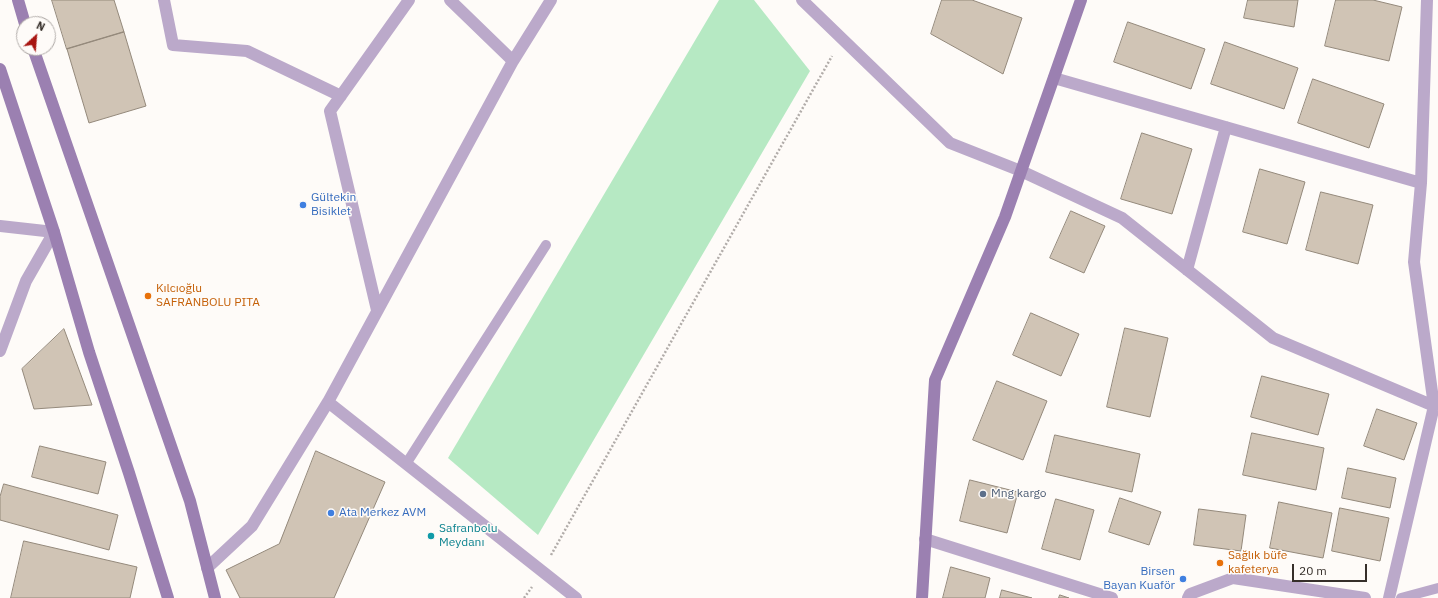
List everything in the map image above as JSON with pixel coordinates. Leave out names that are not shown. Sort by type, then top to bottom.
[{"type":"street","points":[[18,0],[23,16]]},
{"type":"street","points":[[164,0],[173,45],[247,51],[340,96]]},
{"type":"street","points":[[377,310],[330,111],[409,0]]},
{"type":"street","points":[[450,0],[513,61]]},
{"type":"street","points":[[208,568],[252,526],[328,402],[513,61],[551,0]]},
{"type":"street","points":[[802,0],[950,143],[1021,171],[1122,218],[1273,338],[1434,406]]},
{"type":"street","points":[[922,598],[935,380],[1005,217],[1081,0]]},
{"type":"street","points":[[1389,598],[1434,406],[1414,262],[1421,183],[1427,0]]},
{"type":"street","points":[[36,56],[190,501],[215,598]]},
{"type":"street","points":[[0,69],[54,232],[89,352],[168,598]]},
{"type":"street","points":[[1054,78],[1421,183]]},
{"type":"street","points":[[1187,270],[1226,127]]},
{"type":"street","points":[[0,226],[54,232]]},
{"type":"street","points":[[0,351],[26,281],[54,232]]},
{"type":"street","points":[[328,402],[576,598]]},
{"type":"street","points":[[925,539],[1112,598]]},
{"type":"street","points":[[1188,598],[1190,594],[1233,578],[1365,598]]},
{"type":"lane","points":[[406,464],[546,245]]},
{"type":"lane","points":[[1401,598],[1438,588]]},
{"type":"path","points":[[524,598],[542,572],[842,39]]},
{"type":"green space","points":[[719,0],[754,0],[810,71],[538,535],[448,458]]},
{"type":"building","points":[[52,0],[114,0],[124,32],[67,49]]},
{"type":"building","points":[[942,0],[972,0],[1022,18],[1003,74],[931,34]]},
{"type":"building","points":[[1248,0],[1298,0],[1294,27],[1244,18]]},
{"type":"building","points":[[1336,0],[1373,0],[1402,7],[1389,61],[1325,46]]},
{"type":"building","points":[[1128,22],[1205,49],[1191,89],[1114,62]]},
{"type":"building","points":[[124,32],[146,106],[89,123],[67,49]]},
{"type":"building","points":[[1225,42],[1298,68],[1284,109],[1211,84]]},
{"type":"building","points":[[1313,79],[1384,104],[1369,148],[1298,123]]},
{"type":"building","points":[[1142,133],[1192,149],[1172,214],[1121,199]]},
{"type":"building","points":[[1260,169],[1305,182],[1287,244],[1243,232]]},
{"type":"building","points":[[1321,192],[1373,205],[1358,264],[1306,250]]},
{"type":"building","points":[[1071,211],[1105,226],[1084,273],[1050,258]]},
{"type":"building","points":[[1031,313],[1079,334],[1061,376],[1013,355]]},
{"type":"building","points":[[1125,328],[1168,338],[1150,417],[1107,407]]},
{"type":"building","points":[[64,329],[92,405],[34,409],[22,369]]},
{"type":"building","points":[[1262,376],[1329,394],[1318,435],[1251,417]]},
{"type":"building","points":[[997,381],[1047,401],[1023,460],[973,440]]},
{"type":"building","points":[[1377,409],[1417,423],[1404,460],[1364,446]]},
{"type":"building","points":[[1252,433],[1324,448],[1316,490],[1243,475]]},
{"type":"building","points":[[1055,435],[1140,454],[1132,492],[1046,472]]},
{"type":"building","points":[[40,446],[106,462],[98,494],[32,477]]},
{"type":"building","name":"Ata Merkez AVM","points":[[316,451],[385,482],[334,598],[240,598],[226,570],[279,544]]},
{"type":"building","points":[[1348,468],[1396,478],[1390,508],[1342,498]]},
{"type":"building","points":[[970,480],[1018,492],[1007,533],[960,521]]},
{"type":"building","points":[[4,484],[118,515],[109,550],[0,520],[0,497]]},
{"type":"building","points":[[1120,498],[1161,512],[1149,545],[1109,532]]},
{"type":"building","points":[[1056,499],[1094,510],[1080,560],[1042,549]]},
{"type":"building","points":[[1279,502],[1332,513],[1323,558],[1270,548]]},
{"type":"building","points":[[1340,508],[1389,518],[1380,561],[1332,551]]},
{"type":"building","points":[[1199,509],[1246,515],[1241,551],[1194,545]]},
{"type":"building","points":[[24,541],[137,567],[130,598],[11,598]]},
{"type":"building","points":[[951,567],[990,578],[985,598],[943,598]]},
{"type":"building","points":[[1002,590],[1032,598],[1000,598]]},
{"type":"building","points":[[1060,595],[1069,598],[1059,598]]},
{"type":"place","name":"Gültekin Bisiklet","points":[[303,205]]},
{"type":"place","name":"Kılcıoğlu SAFRANBOLU PITA","points":[[148,296]]},
{"type":"place","name":"Mng kargo","points":[[983,494]]},
{"type":"place","name":"Ata Merkez AVM","points":[[331,513]]},
{"type":"place","name":"Safranbolu Meydanı","points":[[431,536]]},
{"type":"place","name":"Sağlık büfe kafeterya","points":[[1220,563]]},
{"type":"place","name":"Birsen Bayan Kuaför","points":[[1183,579]]}]
